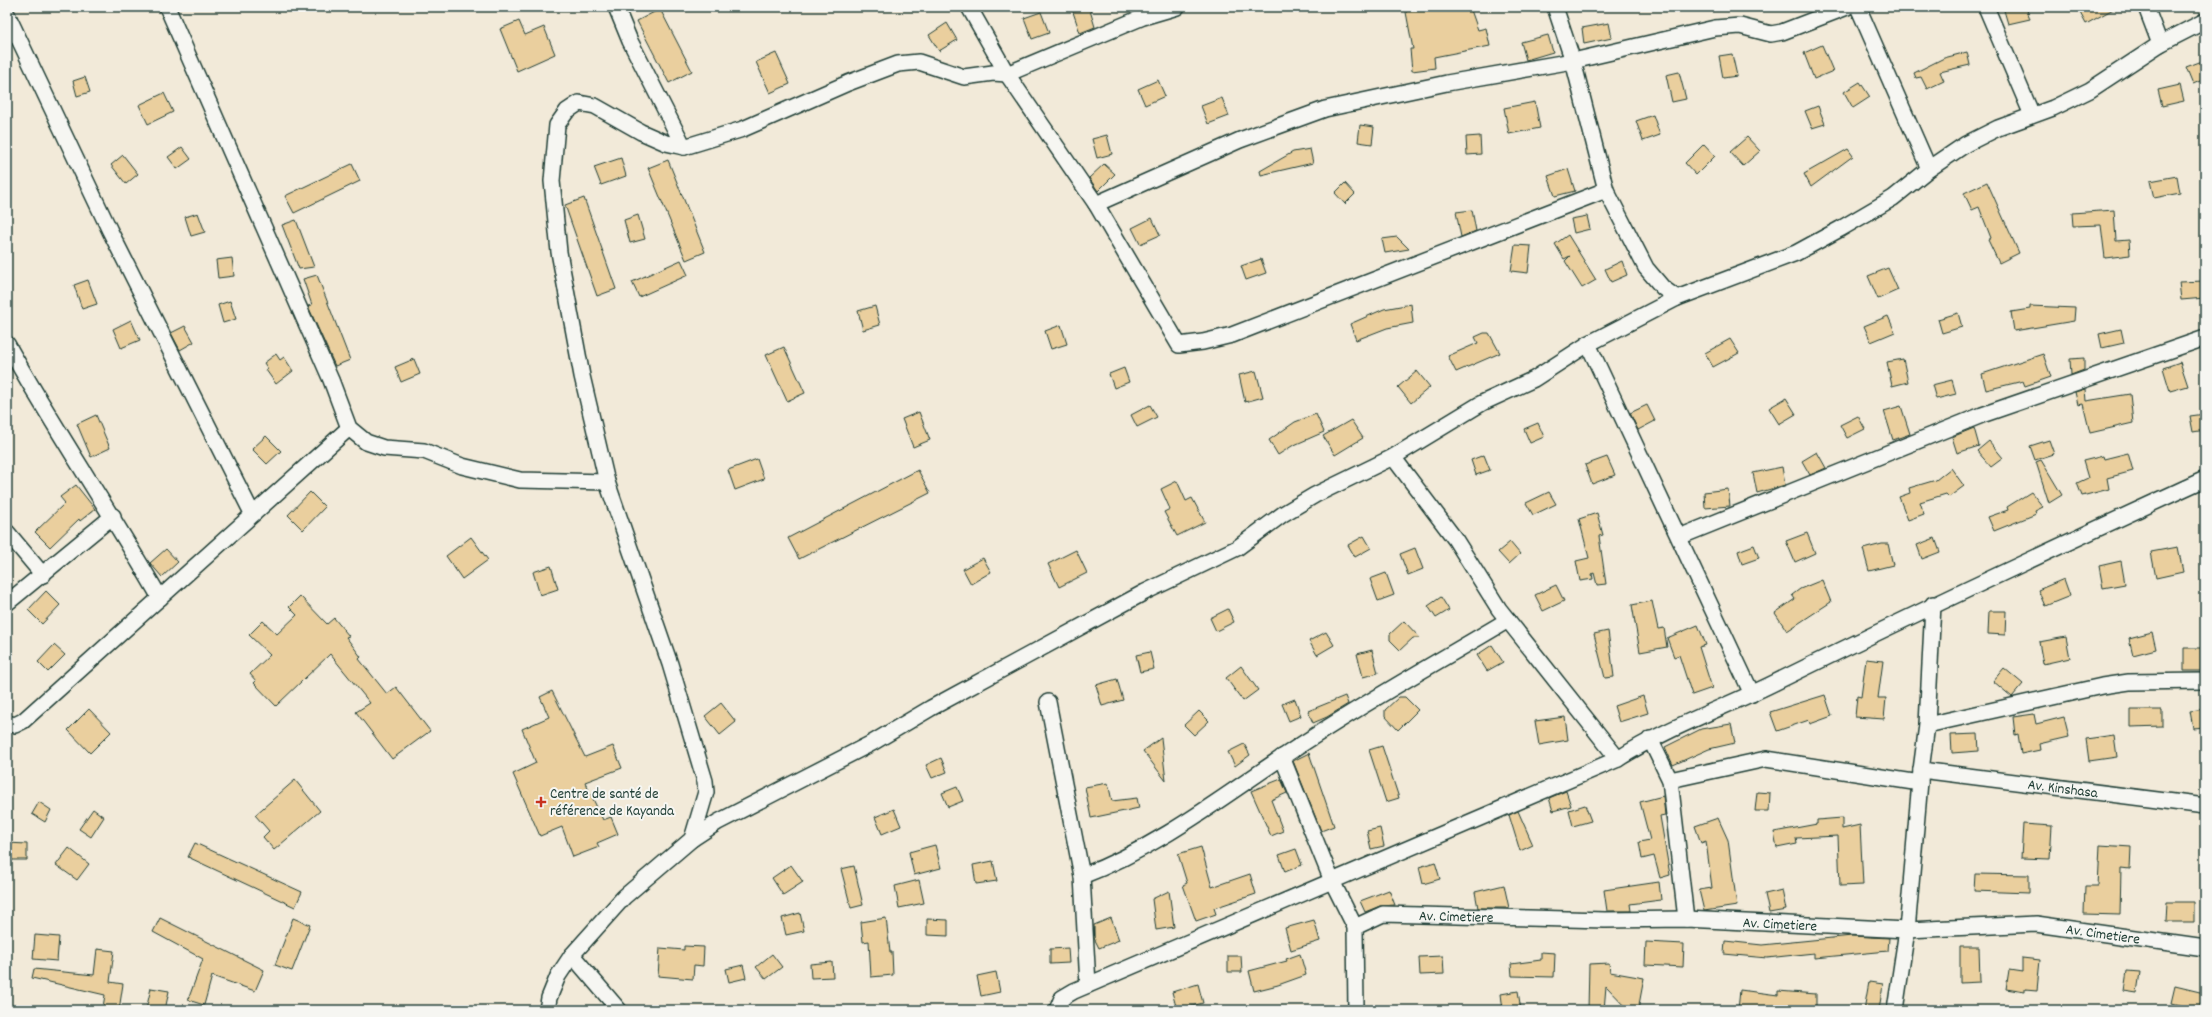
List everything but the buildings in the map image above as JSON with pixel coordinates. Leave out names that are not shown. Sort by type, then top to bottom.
[{"type":"street","points":[[167,7],[331,380],[349,428],[366,442],[384,448],[424,451],[462,466],[520,480],[607,482]]},
{"type":"street","points":[[616,7],[630,40],[684,147]]},
{"type":"street","points":[[969,7],[1007,74],[1096,204],[1179,345],[1232,335],[1606,190]]},
{"type":"street","points":[[692,839],[706,792],[705,781],[670,664],[607,482],[582,376],[559,252],[552,182],[557,125],[567,111],[579,103],[595,106],[641,132],[666,144],[684,147],[743,129],[848,83],[898,64],[919,62],[964,77],[993,73],[1007,74],[1143,17],[1177,7]]},
{"type":"street","points":[[1555,7],[1573,61],[1606,190],[1646,268],[1663,288],[1677,298]]},
{"type":"street","points":[[1096,204],[1240,140],[1325,109],[1448,83],[1573,61],[1715,28],[1740,26],[1771,34],[1782,32],[1847,7]]},
{"type":"street","points":[[1858,7],[1929,169]]},
{"type":"street","points":[[1986,7],[2032,115]]},
{"type":"street","points":[[2146,7],[2160,44]]},
{"type":"street","points":[[7,14],[110,231],[252,513]]},
{"type":"street","points":[[546,1010],[558,976],[572,955],[624,897],[692,839],[718,822],[865,746],[931,708],[1145,592],[1237,548],[1283,514],[1315,495],[1394,456],[1482,403],[1534,379],[1588,344],[1677,298],[1796,253],[1893,198],[1929,169],[1980,137],[2032,115],[2053,108],[2090,90],[2160,44],[2205,22]]},
{"type":"street","points":[[1679,537],[1982,415],[2205,338]]},
{"type":"street","points":[[7,344],[26,378],[113,516],[160,598]]},
{"type":"street","points":[[1588,344],[1752,694]]},
{"type":"street","points":[[7,723],[15,725],[23,720],[160,598],[252,513],[349,428]]},
{"type":"street","points":[[1394,456],[1455,539],[1508,620],[1618,759]]},
{"type":"street","points":[[1057,1010],[1062,998],[1088,984],[1618,759],[1650,739],[1752,694],[1933,604],[2205,479]]},
{"type":"street","points":[[7,603],[113,516]]},
{"type":"street","points":[[7,532],[43,575]]},
{"type":"street","points":[[1895,1010],[1907,930],[1920,776],[1927,725],[1933,604]]},
{"type":"street","points":[[1082,876],[1115,864],[1186,823],[1313,736],[1508,620]]},
{"type":"street","points":[[1927,725],[2102,686],[2129,682],[2205,681]]},
{"type":"street","points":[[1048,702],[1082,876],[1088,984]]},
{"type":"street","points":[[1650,739],[1670,780],[1686,919]]},
{"type":"street","points":[[1282,757],[1332,881],[1355,927],[1356,1010]]},
{"type":"street","name":"Av. Kinshasa","points":[[1670,780],[1766,759],[2205,806]]},
{"type":"street","name":"Av. Cimetiere","points":[[1355,927],[1383,914],[1597,920],[1686,919],[1907,930],[2036,924],[2205,948]]},
{"type":"street","points":[[572,955],[619,1010]]},
{"type":"place","name":"Centre de santé de référence de Kayanda","points":[[541,802]]}]
